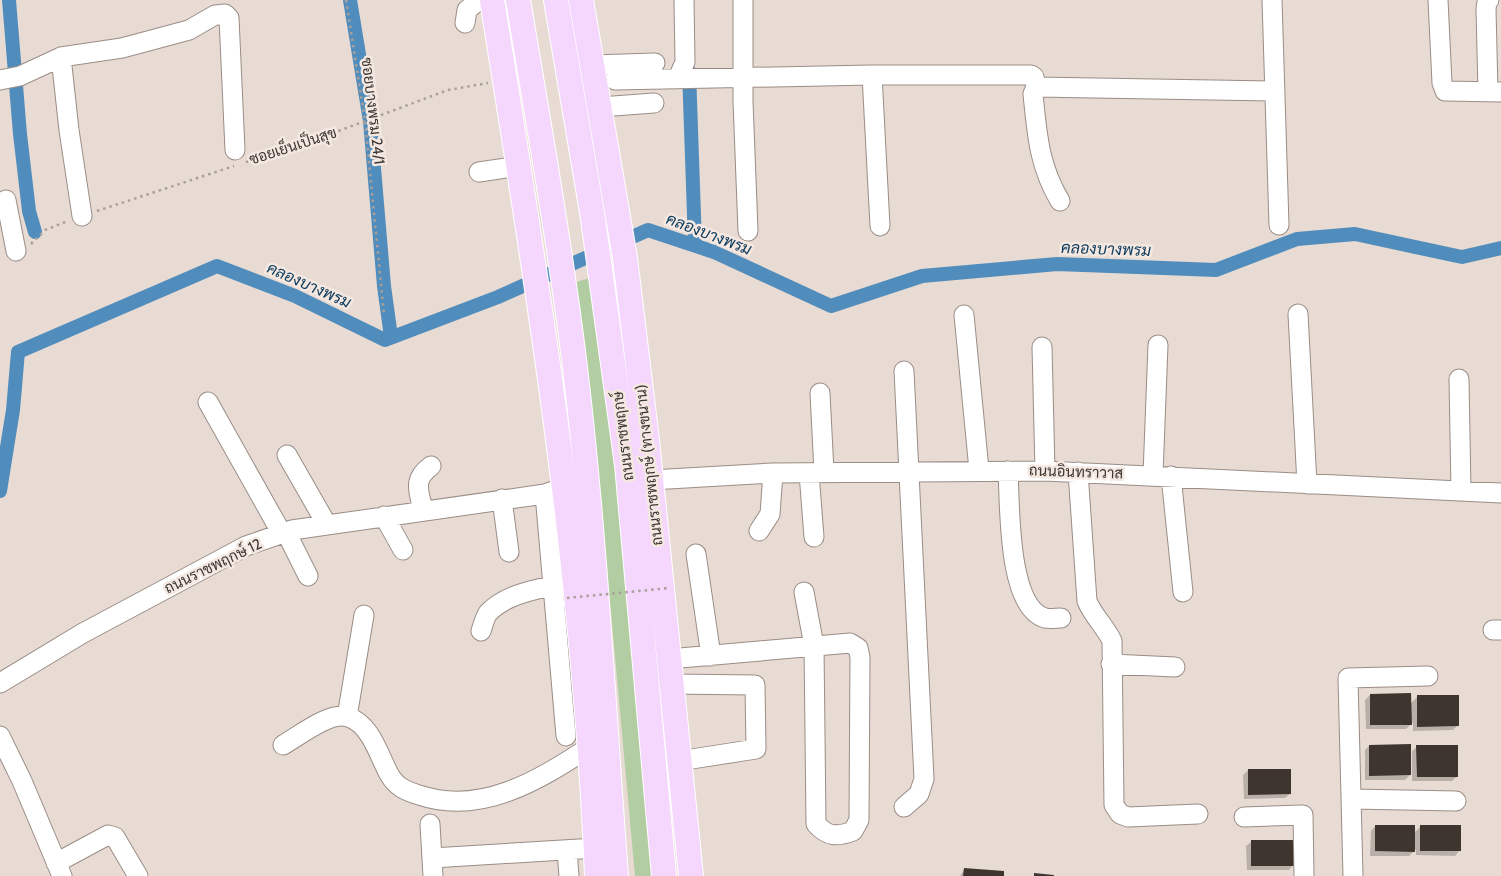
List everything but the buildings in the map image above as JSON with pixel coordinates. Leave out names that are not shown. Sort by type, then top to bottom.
[{"type":"main road","points":[[492,0],[541,310],[555,490],[579,616],[597,876]]},
{"type":"main road","points":[[518,0],[556,224],[589,505],[616,876]]},
{"type":"main road","name":"ถนนราชพฤกษ์","points":[[556,0],[592,212],[627,464],[664,876]]},
{"type":"main road","points":[[570,0],[587,78],[600,107]]},
{"type":"main road","points":[[581,0],[591,61]]},
{"type":"main road","name":"ถนนราชพฤกษ์ (ทางขนาน)","points":[[591,61],[625,258],[691,876]]},
{"type":"street","points":[[465,23],[467,10],[479,0]]},
{"type":"street","points":[[684,0],[684,78]]},
{"type":"street","points":[[743,0],[743,77],[748,231]]},
{"type":"street","points":[[1272,0],[1279,225]]},
{"type":"street","points":[[1438,0],[1442,83],[1445,91],[1495,92],[1486,10],[1486,2],[1489,0]]},
{"type":"street","points":[[10,78],[61,57],[122,48],[189,30],[215,16],[226,14],[229,18],[235,150]]},
{"type":"street","points":[[61,57],[68,130],[82,216]]},
{"type":"street","points":[[591,61],[655,63]]},
{"type":"street","points":[[615,80],[872,75],[1031,75],[1034,77],[1036,86],[1033,94],[1040,154],[1050,185],[1060,201]]},
{"type":"street","points":[[872,75],[880,226]]},
{"type":"street","points":[[1036,86],[1275,91]]},
{"type":"street","points":[[600,107],[654,103]]},
{"type":"street","points":[[479,172],[519,166]]},
{"type":"street","points":[[6,200],[6,229],[16,251]]},
{"type":"street","points":[[1298,314],[1307,484]]},
{"type":"street","points":[[964,316],[979,470]]},
{"type":"street","points":[[1158,345],[1162,475],[1183,592]]},
{"type":"street","points":[[1042,347],[1045,471]]},
{"type":"street","points":[[904,371],[924,778],[919,794],[904,807]]},
{"type":"street","points":[[1459,378],[1461,491]]},
{"type":"street","points":[[814,537],[820,394]]},
{"type":"street","points":[[208,402],[308,576]]},
{"type":"street","points":[[287,455],[327,525]]},
{"type":"street","points":[[424,510],[418,485],[422,473],[431,466]]},
{"type":"street","points":[[1008,470],[1015,571],[1026,600],[1034,610],[1045,618],[1061,618]]},
{"type":"street","name":"ถนนอินทราวาส","points":[[650,480],[773,473],[1008,470],[1162,475],[1501,493]]},
{"type":"street","points":[[1078,472],[1087,601],[1092,615],[1105,626],[1112,641],[1114,805],[1120,814],[1128,817],[1198,814]]},
{"type":"street","points":[[759,531],[770,514],[773,473]]},
{"type":"street","points":[[555,490],[566,736]]},
{"type":"street","name":"ถนนราชพฤกษ์ 12","points":[[0,683],[83,633],[237,551],[284,533],[555,490]]},
{"type":"street","points":[[502,499],[509,552]]},
{"type":"street","points":[[384,516],[403,550]]},
{"type":"street","points":[[696,554],[711,656]]},
{"type":"street","points":[[481,631],[487,614],[501,603],[522,593],[561,591]]},
{"type":"street","points":[[669,659],[711,656],[814,646],[850,643],[858,648],[860,658],[859,820],[853,831],[838,836],[824,832],[816,824],[814,646],[804,592]]},
{"type":"street","points":[[348,717],[364,615]]},
{"type":"street","points":[[1111,664],[1175,667]]},
{"type":"street","points":[[1353,876],[1348,678],[1428,676]]},
{"type":"street","points":[[671,684],[755,685],[756,749],[679,761]]},
{"type":"street","points":[[284,746],[328,718],[348,717],[361,726],[379,750],[389,775],[402,789],[433,800],[473,800],[508,793],[540,779],[588,748]]},
{"type":"street","points":[[0,736],[22,781],[59,869],[108,835],[115,836],[138,876]]},
{"type":"street","points":[[1352,799],[1456,801]]},
{"type":"street","points":[[1244,817],[1303,815],[1304,876]]},
{"type":"street","points":[[430,824],[433,867],[596,848]]},
{"type":"street","points":[[567,850],[569,876]]},
{"type":"path","name":"ซอยบางพรม 24/1","points":[[346,0],[366,121],[384,315]]},
{"type":"path","name":"ซอยเย็นเป็นสุข","points":[[16,251],[31,244],[45,230],[82,216],[301,145],[503,70]]},
{"type":"path","points":[[561,591],[669,588]]},
{"type":"green space","points":[[590,278],[619,501],[652,876],[635,876],[593,414],[576,282]]},
{"type":"waterway","points":[[9,0],[20,134],[29,211],[35,232]]},
{"type":"waterway","points":[[350,0],[370,121],[384,286],[391,337]]},
{"type":"waterway","points":[[689,71],[695,244]]},
{"type":"waterway","name":"คลองบางพรม","points":[[0,491],[13,410],[18,352],[217,266],[295,296],[385,340],[498,297],[648,230],[714,252],[831,306],[922,276],[1057,264],[1216,270],[1297,239],[1355,234],[1462,257],[1501,248]]}]
